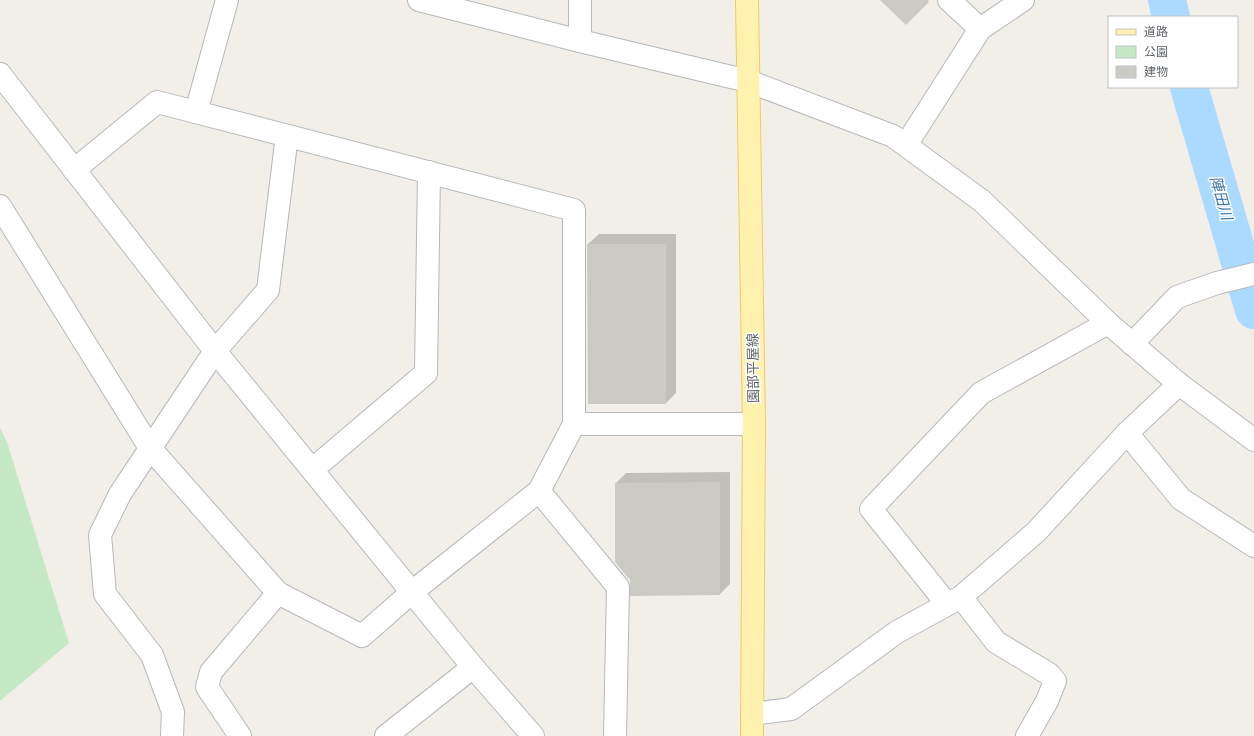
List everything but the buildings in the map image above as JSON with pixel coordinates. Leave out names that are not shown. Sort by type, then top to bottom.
[{"type":"main road","name":"園部平屋線","points":[[747,0],[754,424],[752,736]]},
{"type":"street","points":[[196,112],[227,0]]},
{"type":"street","points":[[419,0],[580,41],[748,81],[893,136],[982,201],[1108,323],[1179,384],[1254,440]]},
{"type":"street","points":[[580,0],[580,41]]},
{"type":"street","points":[[949,0],[980,29]]},
{"type":"street","points":[[906,145],[980,29],[1023,0]]},
{"type":"street","points":[[3,84],[74,170],[214,351],[313,469],[473,667],[533,736]]},
{"type":"street","points":[[0,206],[150,448],[278,593],[362,636],[412,592],[538,491],[574,424],[574,210],[157,102],[74,170]]},
{"type":"street","points":[[172,736],[174,712],[152,655],[105,594],[100,535],[120,494],[214,351],[268,290],[286,143]]},
{"type":"street","points":[[313,469],[426,373],[429,172]]},
{"type":"street","points":[[1132,344],[1177,297],[1217,283],[1254,274]]},
{"type":"street","points":[[1027,736],[1047,701],[1055,681],[1049,674],[996,642],[954,600],[871,509],[981,394],[1108,323]]},
{"type":"street","points":[[752,714],[790,709],[897,632],[954,600],[1036,532],[1127,433],[1179,384]]},
{"type":"street","points":[[574,424],[754,424]]},
{"type":"street","points":[[1127,433],[1181,499],[1254,546]]},
{"type":"street","points":[[538,491],[618,587],[615,736]]},
{"type":"street","points":[[240,736],[207,687],[211,672],[278,593]]},
{"type":"street","points":[[386,736],[473,667]]},
{"type":"green space","points":[[0,428],[7,442],[69,643],[0,701]]},
{"type":"waterway","name":"陣田川","points":[[1167,0],[1171,16]]},
{"type":"waterway","name":"陣田川","points":[[1189,88],[1254,310]]}]
